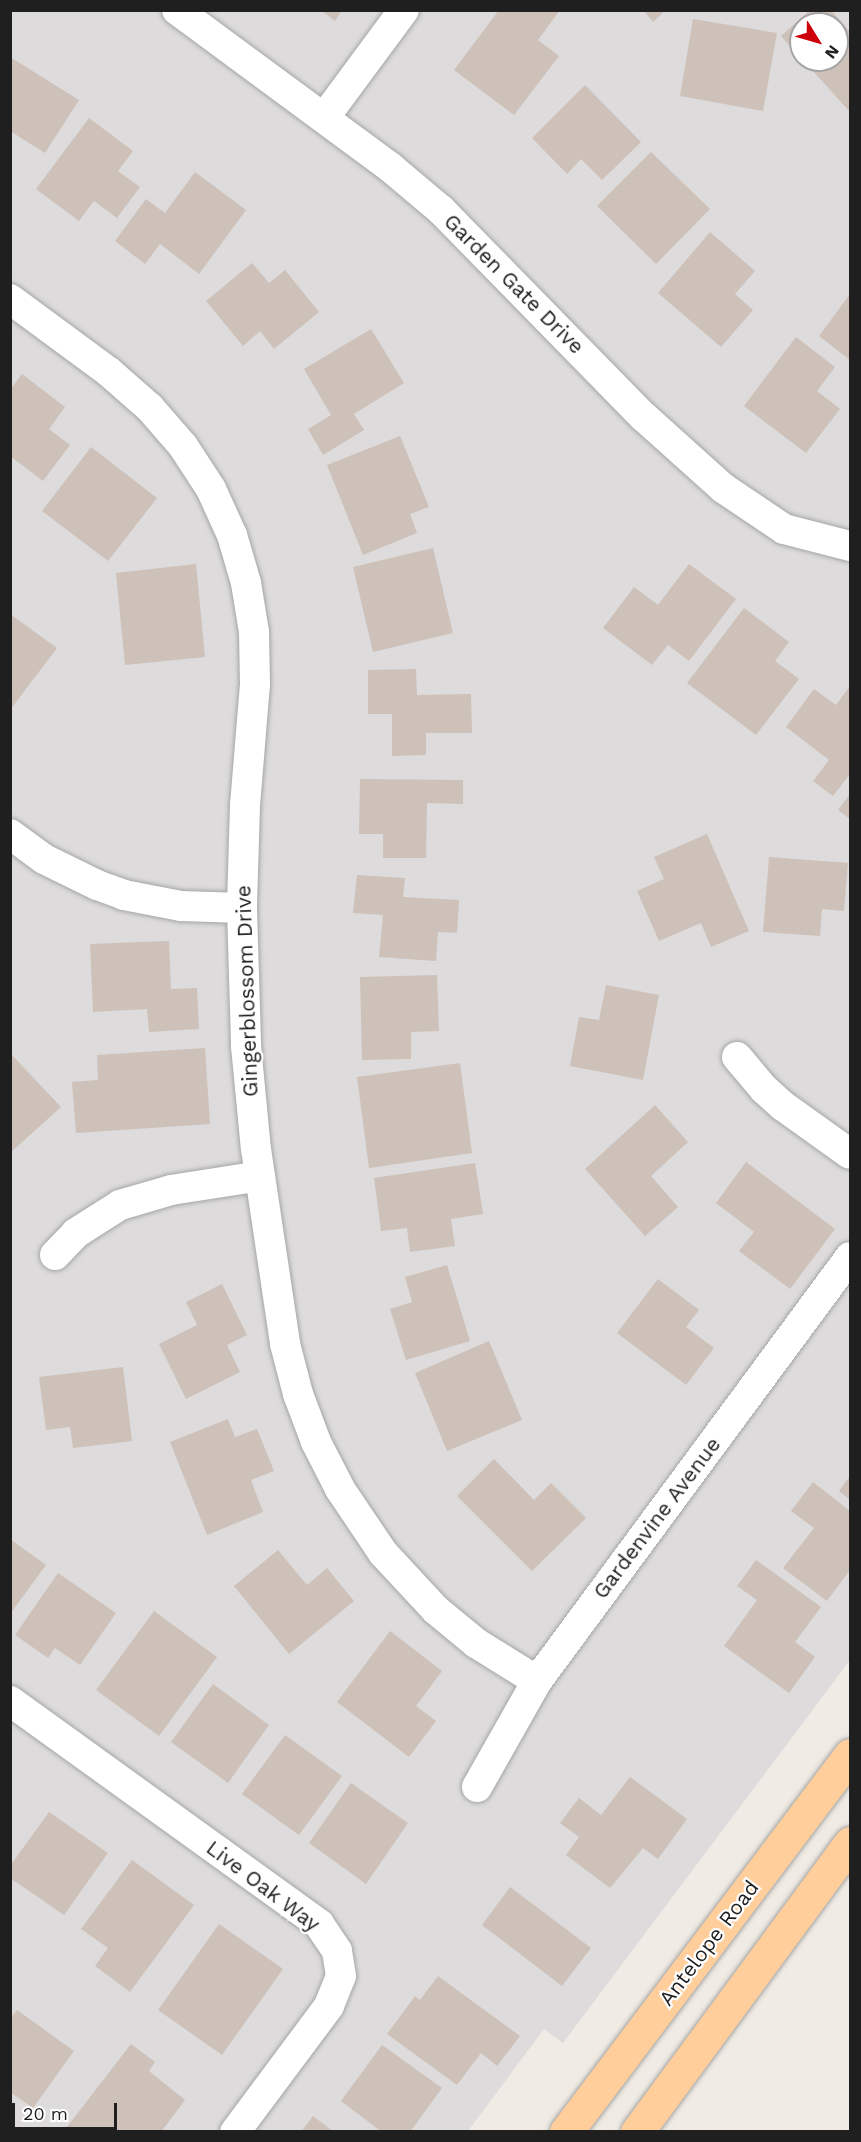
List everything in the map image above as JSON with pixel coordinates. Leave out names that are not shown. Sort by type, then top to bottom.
[{"type":"main road","name":"Antelope Road","points":[[566,2132],[850,1755]]},
{"type":"main road","points":[[637,2132],[850,1843]]},
{"type":"street","name":"Garden Gate Drive","points":[[177,10],[391,168],[441,210],[644,417],[723,488],[784,529],[850,546]]},
{"type":"street","points":[[324,118],[404,10]]},
{"type":"street","name":"Gingerblossom Drive","points":[[10,299],[109,372],[150,408],[183,447],[211,489],[232,534],[246,583],[254,632],[255,684],[245,805],[242,908],[246,1046],[260,1176],[285,1344],[298,1394],[316,1442],[340,1489],[383,1553],[436,1610],[476,1643],[537,1681]]},
{"type":"street","points":[[10,834],[44,859],[97,885],[124,895],[182,906],[242,908]]},
{"type":"street","points":[[737,1057],[764,1089],[783,1106],[850,1154]]},
{"type":"street","points":[[55,1255],[97,1218],[128,1202],[171,1190],[260,1176]]},
{"type":"street","name":"Gardenvine Avenue","points":[[477,1787],[537,1681],[850,1257]]},
{"type":"street","name":"Live Oak Way","points":[[10,1701],[320,1924],[337,1951],[341,1976],[330,2006],[235,2132]]},
{"type":"shaded area","points":[[11,11],[850,11],[850,1660],[563,2043],[544,2029],[468,2131],[11,2132]]},
{"type":"building","points":[[321,10],[342,10],[335,21]]},
{"type":"building","points":[[499,10],[560,10],[538,40],[559,56],[514,115],[454,70]]},
{"type":"building","points":[[643,10],[666,10],[653,22]]},
{"type":"building","points":[[810,10],[831,10],[833,12],[808,12]]},
{"type":"building","points":[[693,19],[777,33],[763,111],[680,96]]},
{"type":"building","points":[[789,29],[789,45],[781,36]]},
{"type":"building","points":[[849,31],[850,32],[850,112],[814,72],[849,72]]},
{"type":"building","points":[[10,57],[79,100],[45,153],[10,131]]},
{"type":"building","points":[[585,85],[641,142],[602,180],[581,159],[567,174],[532,138]]},
{"type":"building","points":[[89,118],[133,151],[118,171],[140,187],[117,218],[94,201],[79,221],[36,189]]},
{"type":"building","points":[[651,152],[710,209],[656,264],[597,206]]},
{"type":"building","points":[[195,172],[246,210],[199,274],[160,244],[145,264],[115,241],[146,199],[165,213]]},
{"type":"building","points":[[710,232],[755,271],[735,294],[753,310],[721,347],[658,293]]},
{"type":"building","points":[[252,263],[269,283],[285,270],[319,312],[274,349],[260,331],[243,346],[206,301]]},
{"type":"building","points":[[850,294],[850,360],[819,336]]},
{"type":"building","points":[[371,329],[404,383],[354,414],[364,430],[323,455],[308,429],[331,415],[304,369]]},
{"type":"building","points":[[796,337],[835,367],[817,391],[840,409],[806,453],[744,406]]},
{"type":"building","points":[[22,374],[65,407],[49,429],[70,445],[43,481],[10,456],[10,390]]},
{"type":"building","points":[[400,436],[429,507],[410,514],[417,533],[363,555],[327,465]]},
{"type":"building","points":[[91,447],[157,498],[108,561],[42,511]]},
{"type":"building","points":[[433,548],[453,633],[373,652],[353,567]]},
{"type":"building","points":[[196,564],[205,657],[125,665],[116,573]]},
{"type":"building","points":[[689,564],[736,599],[689,661],[668,645],[652,665],[603,628],[634,587],[658,605]]},
{"type":"building","points":[[744,608],[789,642],[775,661],[799,679],[756,735],[687,683]]},
{"type":"building","points":[[10,614],[57,648],[10,710]]},
{"type":"building","points":[[416,669],[417,695],[471,694],[472,733],[426,733],[426,755],[392,756],[392,714],[368,714],[368,670]]},
{"type":"building","points":[[850,686],[850,774],[833,796],[813,781],[829,760],[786,727],[814,689],[836,705]]},
{"type":"building","points":[[360,779],[463,780],[463,804],[427,803],[426,858],[383,858],[383,834],[359,834]]},
{"type":"building","points":[[850,794],[850,819],[838,810]]},
{"type":"building","points":[[707,834],[749,931],[711,947],[701,923],[659,941],[637,891],[664,879],[654,857]]},
{"type":"building","points":[[769,857],[848,863],[844,911],[822,909],[820,936],[763,932]]},
{"type":"building","points":[[357,875],[405,878],[403,897],[459,900],[457,933],[438,932],[436,961],[379,957],[383,915],[353,913]]},
{"type":"building","points":[[169,941],[171,989],[197,988],[199,1029],[149,1032],[147,1009],[93,1012],[90,944]]},
{"type":"building","points":[[437,975],[439,1031],[411,1032],[411,1059],[362,1060],[360,977]]},
{"type":"building","points":[[606,985],[659,995],[643,1080],[570,1066],[579,1017],[599,1020]]},
{"type":"building","points":[[205,1048],[210,1124],[76,1133],[72,1082],[98,1080],[97,1055]]},
{"type":"building","points":[[10,1053],[61,1107],[10,1153]]},
{"type":"building","points":[[460,1063],[472,1153],[369,1168],[357,1077]]},
{"type":"building","points":[[655,1105],[688,1142],[651,1176],[678,1207],[645,1236],[585,1169]]},
{"type":"building","points":[[746,1162],[835,1229],[790,1289],[739,1251],[754,1232],[716,1203]]},
{"type":"building","points":[[475,1163],[483,1214],[451,1219],[455,1246],[410,1252],[407,1228],[381,1231],[374,1178]]},
{"type":"building","points":[[447,1265],[470,1341],[406,1360],[390,1309],[412,1302],[405,1277]]},
{"type":"building","points":[[658,1279],[699,1310],[686,1327],[714,1348],[686,1385],[617,1333]]},
{"type":"building","points":[[222,1284],[247,1335],[227,1345],[240,1372],[186,1399],[159,1344],[197,1325],[186,1302]]},
{"type":"building","points":[[489,1341],[522,1420],[447,1451],[415,1373]]},
{"type":"building","points":[[123,1367],[132,1441],[73,1448],[70,1427],[46,1430],[39,1377]]},
{"type":"building","points":[[228,1419],[235,1437],[257,1429],[274,1471],[251,1480],[263,1512],[207,1535],[170,1442]]},
{"type":"building","points":[[494,1459],[534,1500],[551,1483],[586,1518],[532,1571],[457,1496]]},
{"type":"building","points":[[850,1476],[850,1500],[839,1491]]},
{"type":"building","points":[[813,1482],[850,1511],[850,1570],[827,1601],[783,1568],[814,1528],[791,1511]]},
{"type":"building","points":[[10,1539],[46,1565],[10,1614]]},
{"type":"building","points":[[278,1550],[307,1585],[327,1568],[354,1601],[289,1654],[234,1586]]},
{"type":"building","points":[[756,1560],[821,1607],[795,1642],[815,1657],[789,1693],[724,1646],[757,1600],[737,1586]]},
{"type":"building","points":[[58,1573],[116,1613],[80,1665],[55,1648],[48,1658],[15,1635]]},
{"type":"building","points":[[154,1611],[217,1657],[159,1736],[96,1690]]},
{"type":"building","points":[[390,1631],[442,1671],[416,1706],[436,1721],[409,1757],[337,1702]]},
{"type":"building","points":[[213,1684],[269,1725],[228,1783],[171,1742]]},
{"type":"building","points":[[285,1735],[342,1776],[299,1835],[242,1794]]},
{"type":"building","points":[[630,1777],[687,1819],[658,1859],[643,1848],[610,1888],[566,1855],[579,1837],[560,1823],[579,1798],[601,1815]]},
{"type":"building","points":[[351,1783],[408,1823],[366,1884],[309,1843]]},
{"type":"building","points":[[49,1812],[108,1853],[64,1915],[10,1878],[10,1866]]},
{"type":"building","points":[[132,1860],[194,1905],[130,1992],[95,1966],[108,1948],[81,1929]]},
{"type":"building","points":[[510,1887],[591,1948],[562,1986],[482,1925]]},
{"type":"building","points":[[219,1924],[283,1969],[222,2055],[158,2010]]},
{"type":"building","points":[[438,1976],[520,2036],[497,2066],[481,2053],[457,2085],[387,2034],[415,1996],[420,2000]]},
{"type":"building","points":[[17,2010],[74,2051],[33,2108],[10,2092],[10,2019]]},
{"type":"building","points":[[131,2044],[155,2062],[149,2071],[185,2100],[161,2132],[63,2132]]},
{"type":"building","points":[[382,2045],[442,2088],[410,2132],[382,2132],[341,2101]]},
{"type":"building","points":[[313,2116],[334,2132],[301,2132]]}]
